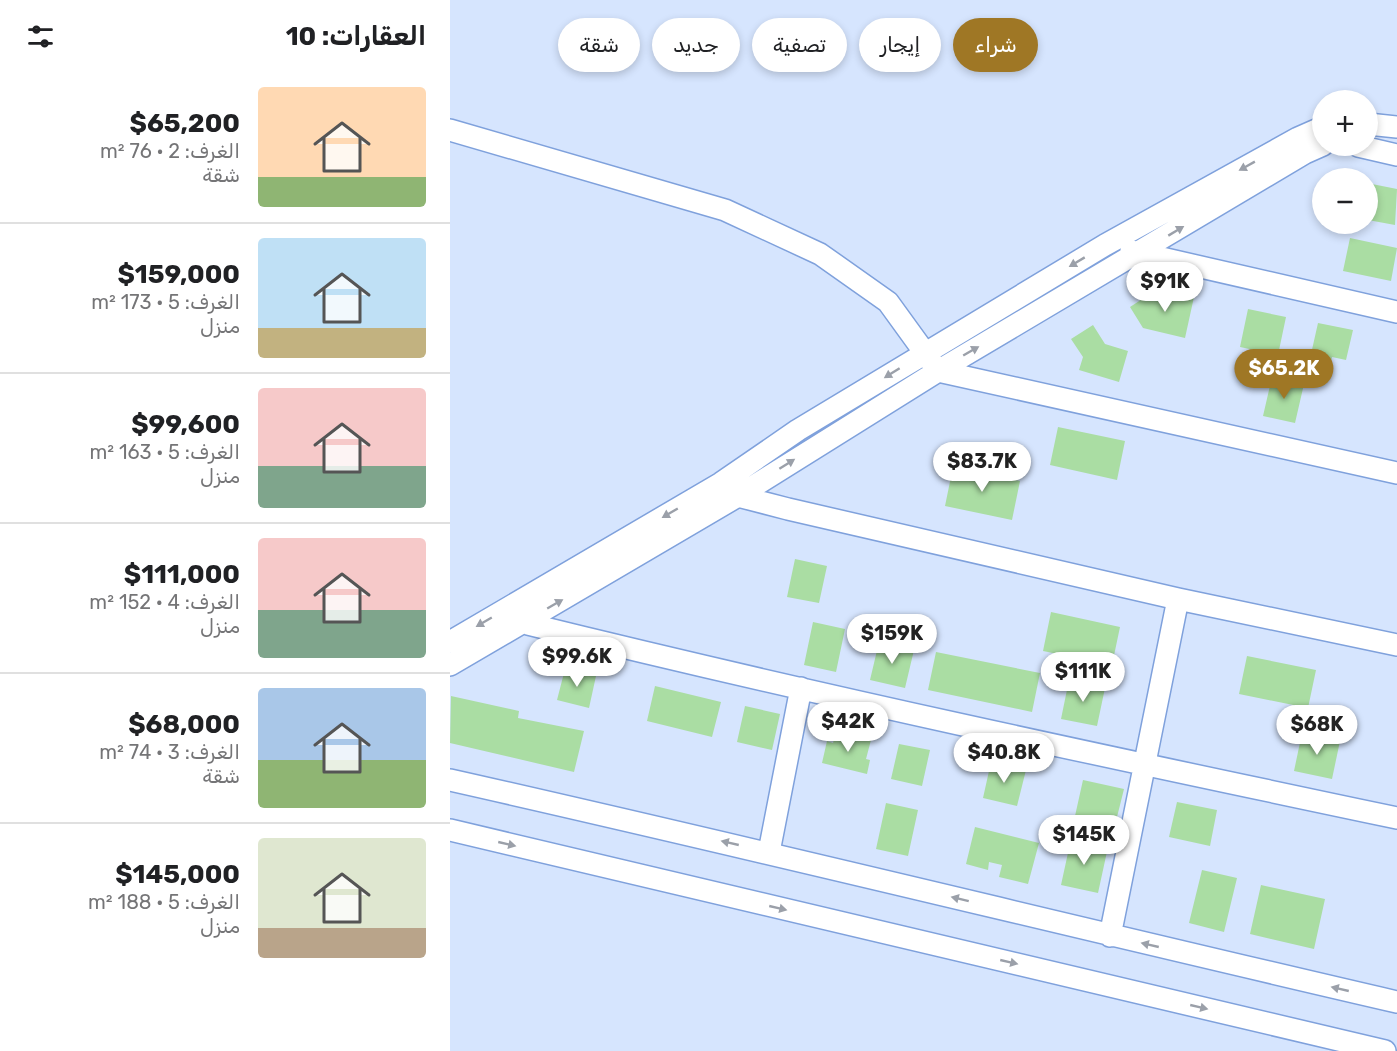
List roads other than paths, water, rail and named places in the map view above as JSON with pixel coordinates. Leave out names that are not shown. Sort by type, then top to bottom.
[{"type":"street","points":[[1378,125],[1397,127]]},
{"type":"street","points":[[450,130],[725,210],[820,254],[888,302],[938,371],[1397,473]]},
{"type":"street","points":[[450,666],[516,615],[721,483],[771,447],[1105,245],[1312,132]]},
{"type":"street","points":[[450,642],[516,615],[738,496],[938,371],[1312,150]]},
{"type":"street","points":[[1378,151],[1397,155]]},
{"type":"street","points":[[1105,245],[1397,312]]},
{"type":"street","points":[[721,483],[738,496],[1178,599],[1397,645]]},
{"type":"street","points":[[1110,936],[1178,599]]},
{"type":"street","points":[[516,615],[801,688],[1397,818]]},
{"type":"street","points":[[769,852],[801,688]]},
{"type":"street","points":[[450,780],[769,852],[1110,936],[1397,1002]]},
{"type":"street","points":[[450,831],[1385,1051]]}]
